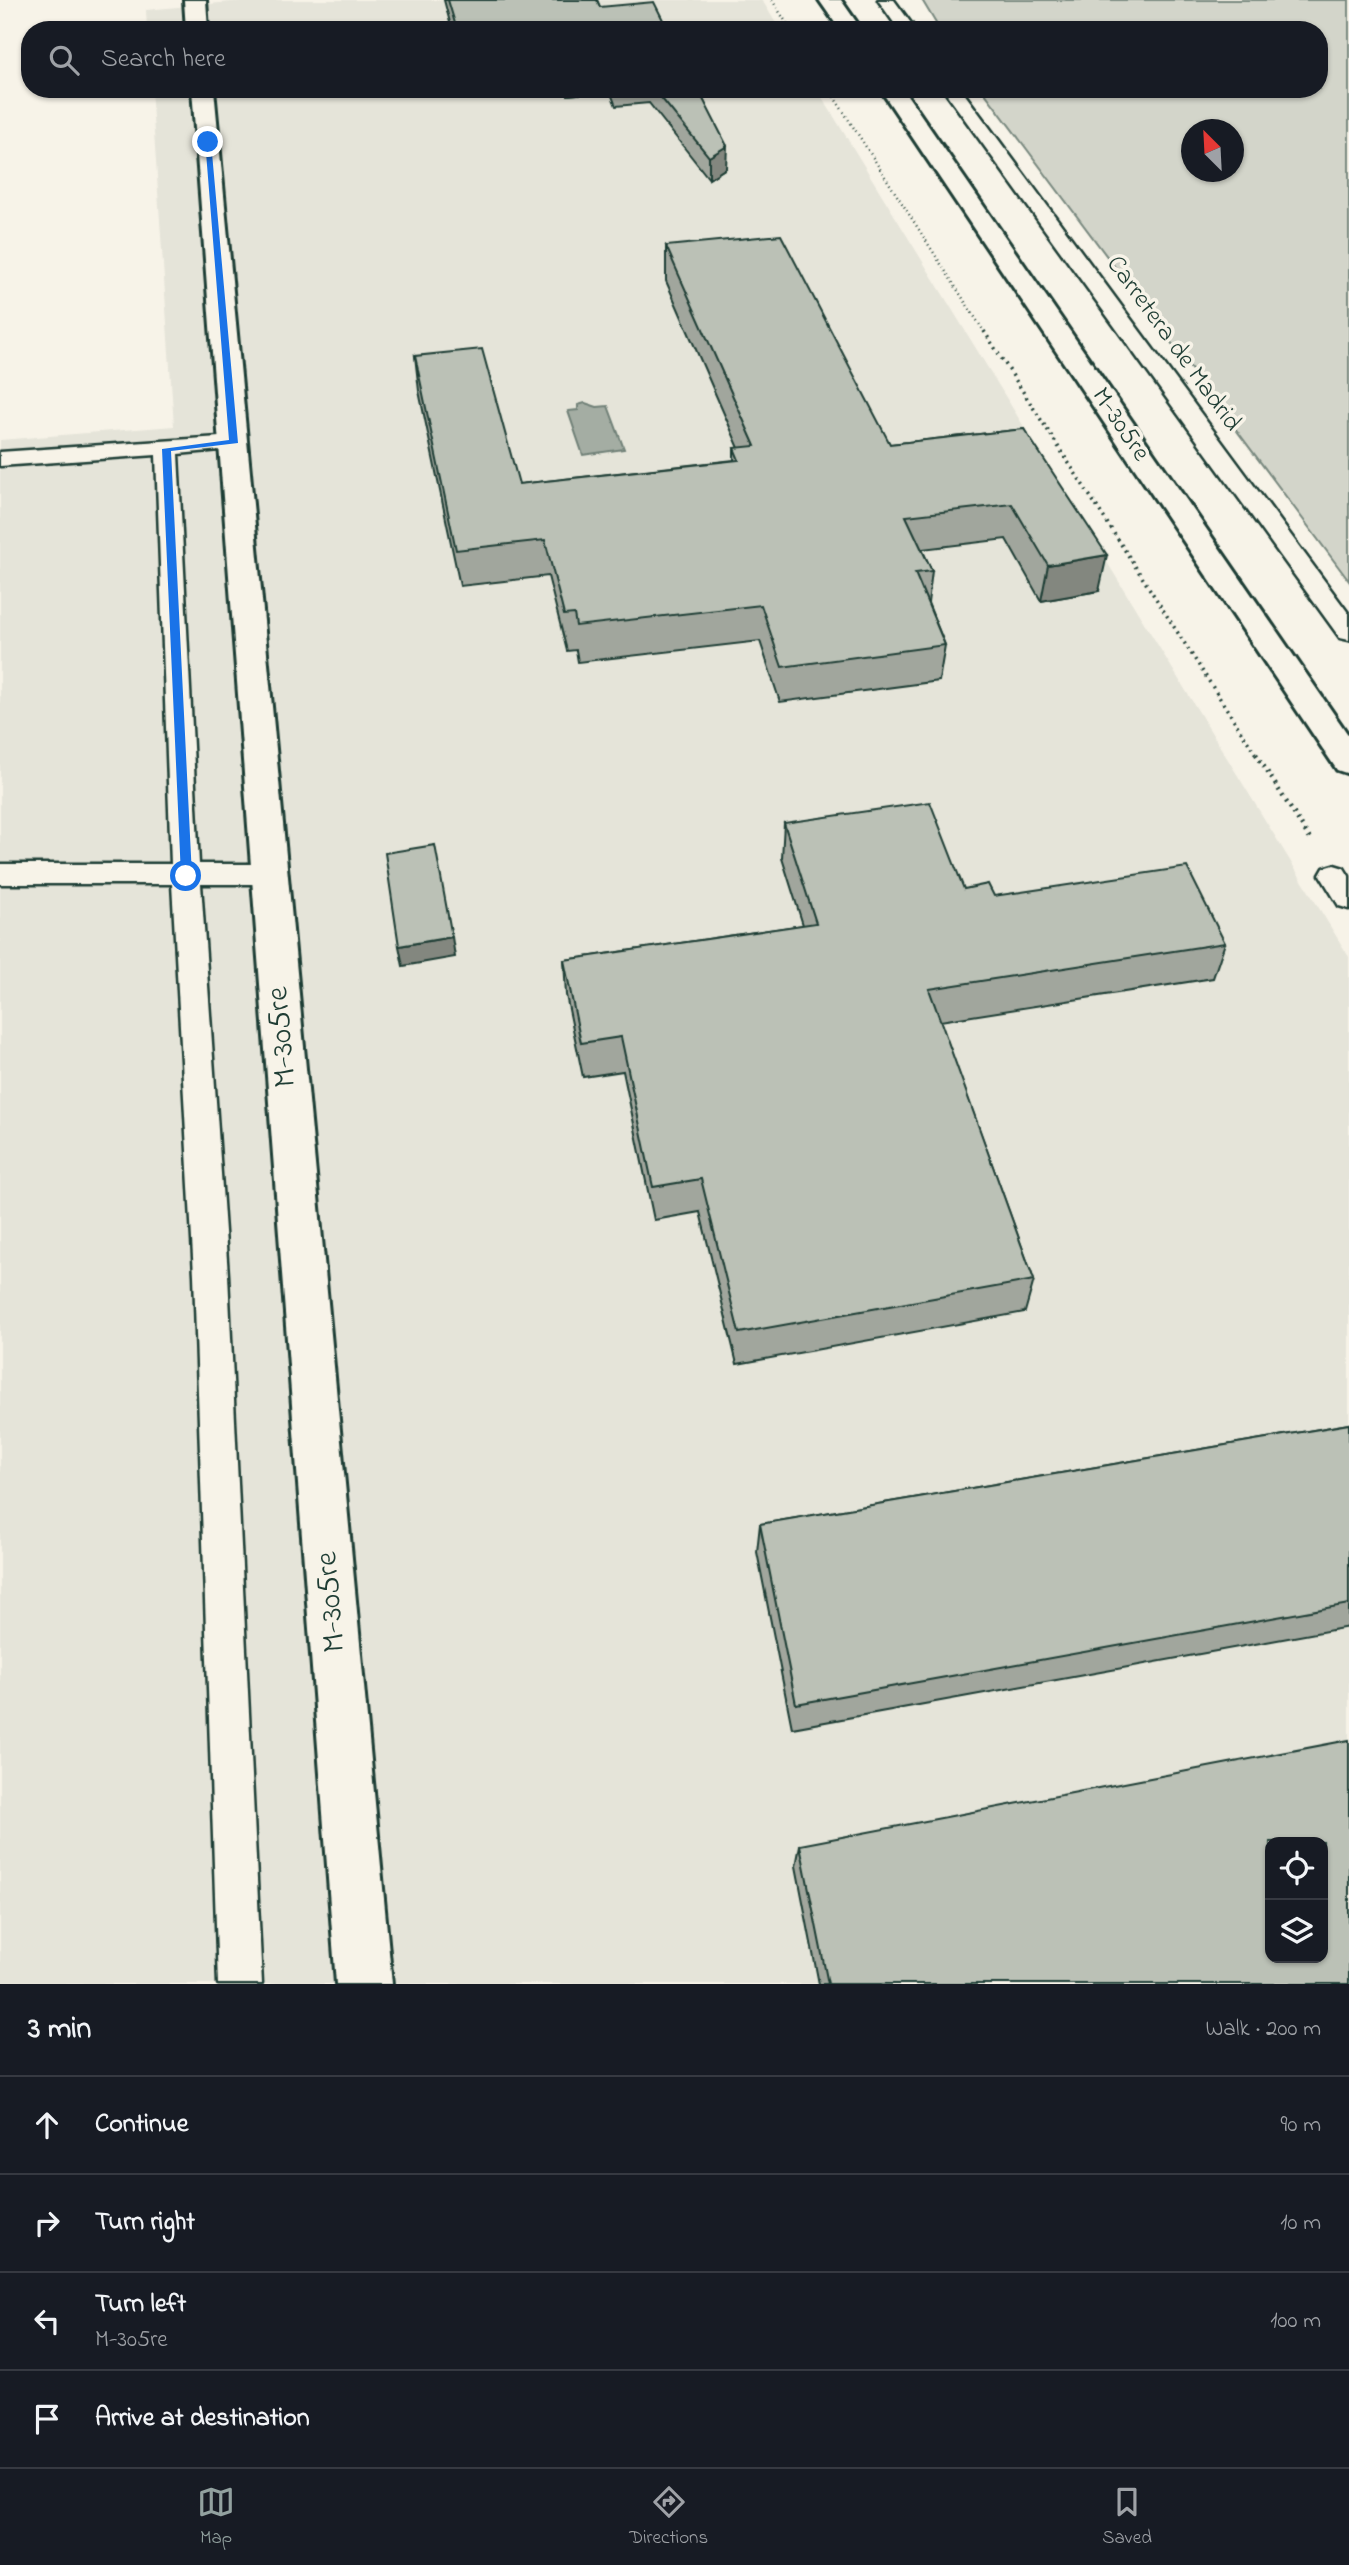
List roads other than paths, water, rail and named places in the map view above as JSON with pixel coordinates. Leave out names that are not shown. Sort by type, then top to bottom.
[{"type":"main road","points":[[195,0],[196,21]]},
{"type":"main road","points":[[830,0],[844,21]]},
{"type":"main road","name":"M-305re","points":[[204,98],[364,1984]]},
{"type":"main road","name":"M-305re","points":[[897,98],[1349,762]]},
{"type":"lane","points":[[886,0],[901,21]]},
{"type":"lane","points":[[901,0],[915,21]]},
{"type":"lane","name":"Carretera de Madrid","points":[[959,98],[1349,632]]},
{"type":"lane","points":[[0,459],[234,443]]},
{"type":"lane","points":[[167,449],[186,876],[211,1275],[240,1984]]},
{"type":"lane","points":[[0,874],[270,874]]},
{"type":"lane","points":[[1334,875],[1349,900]]}]
